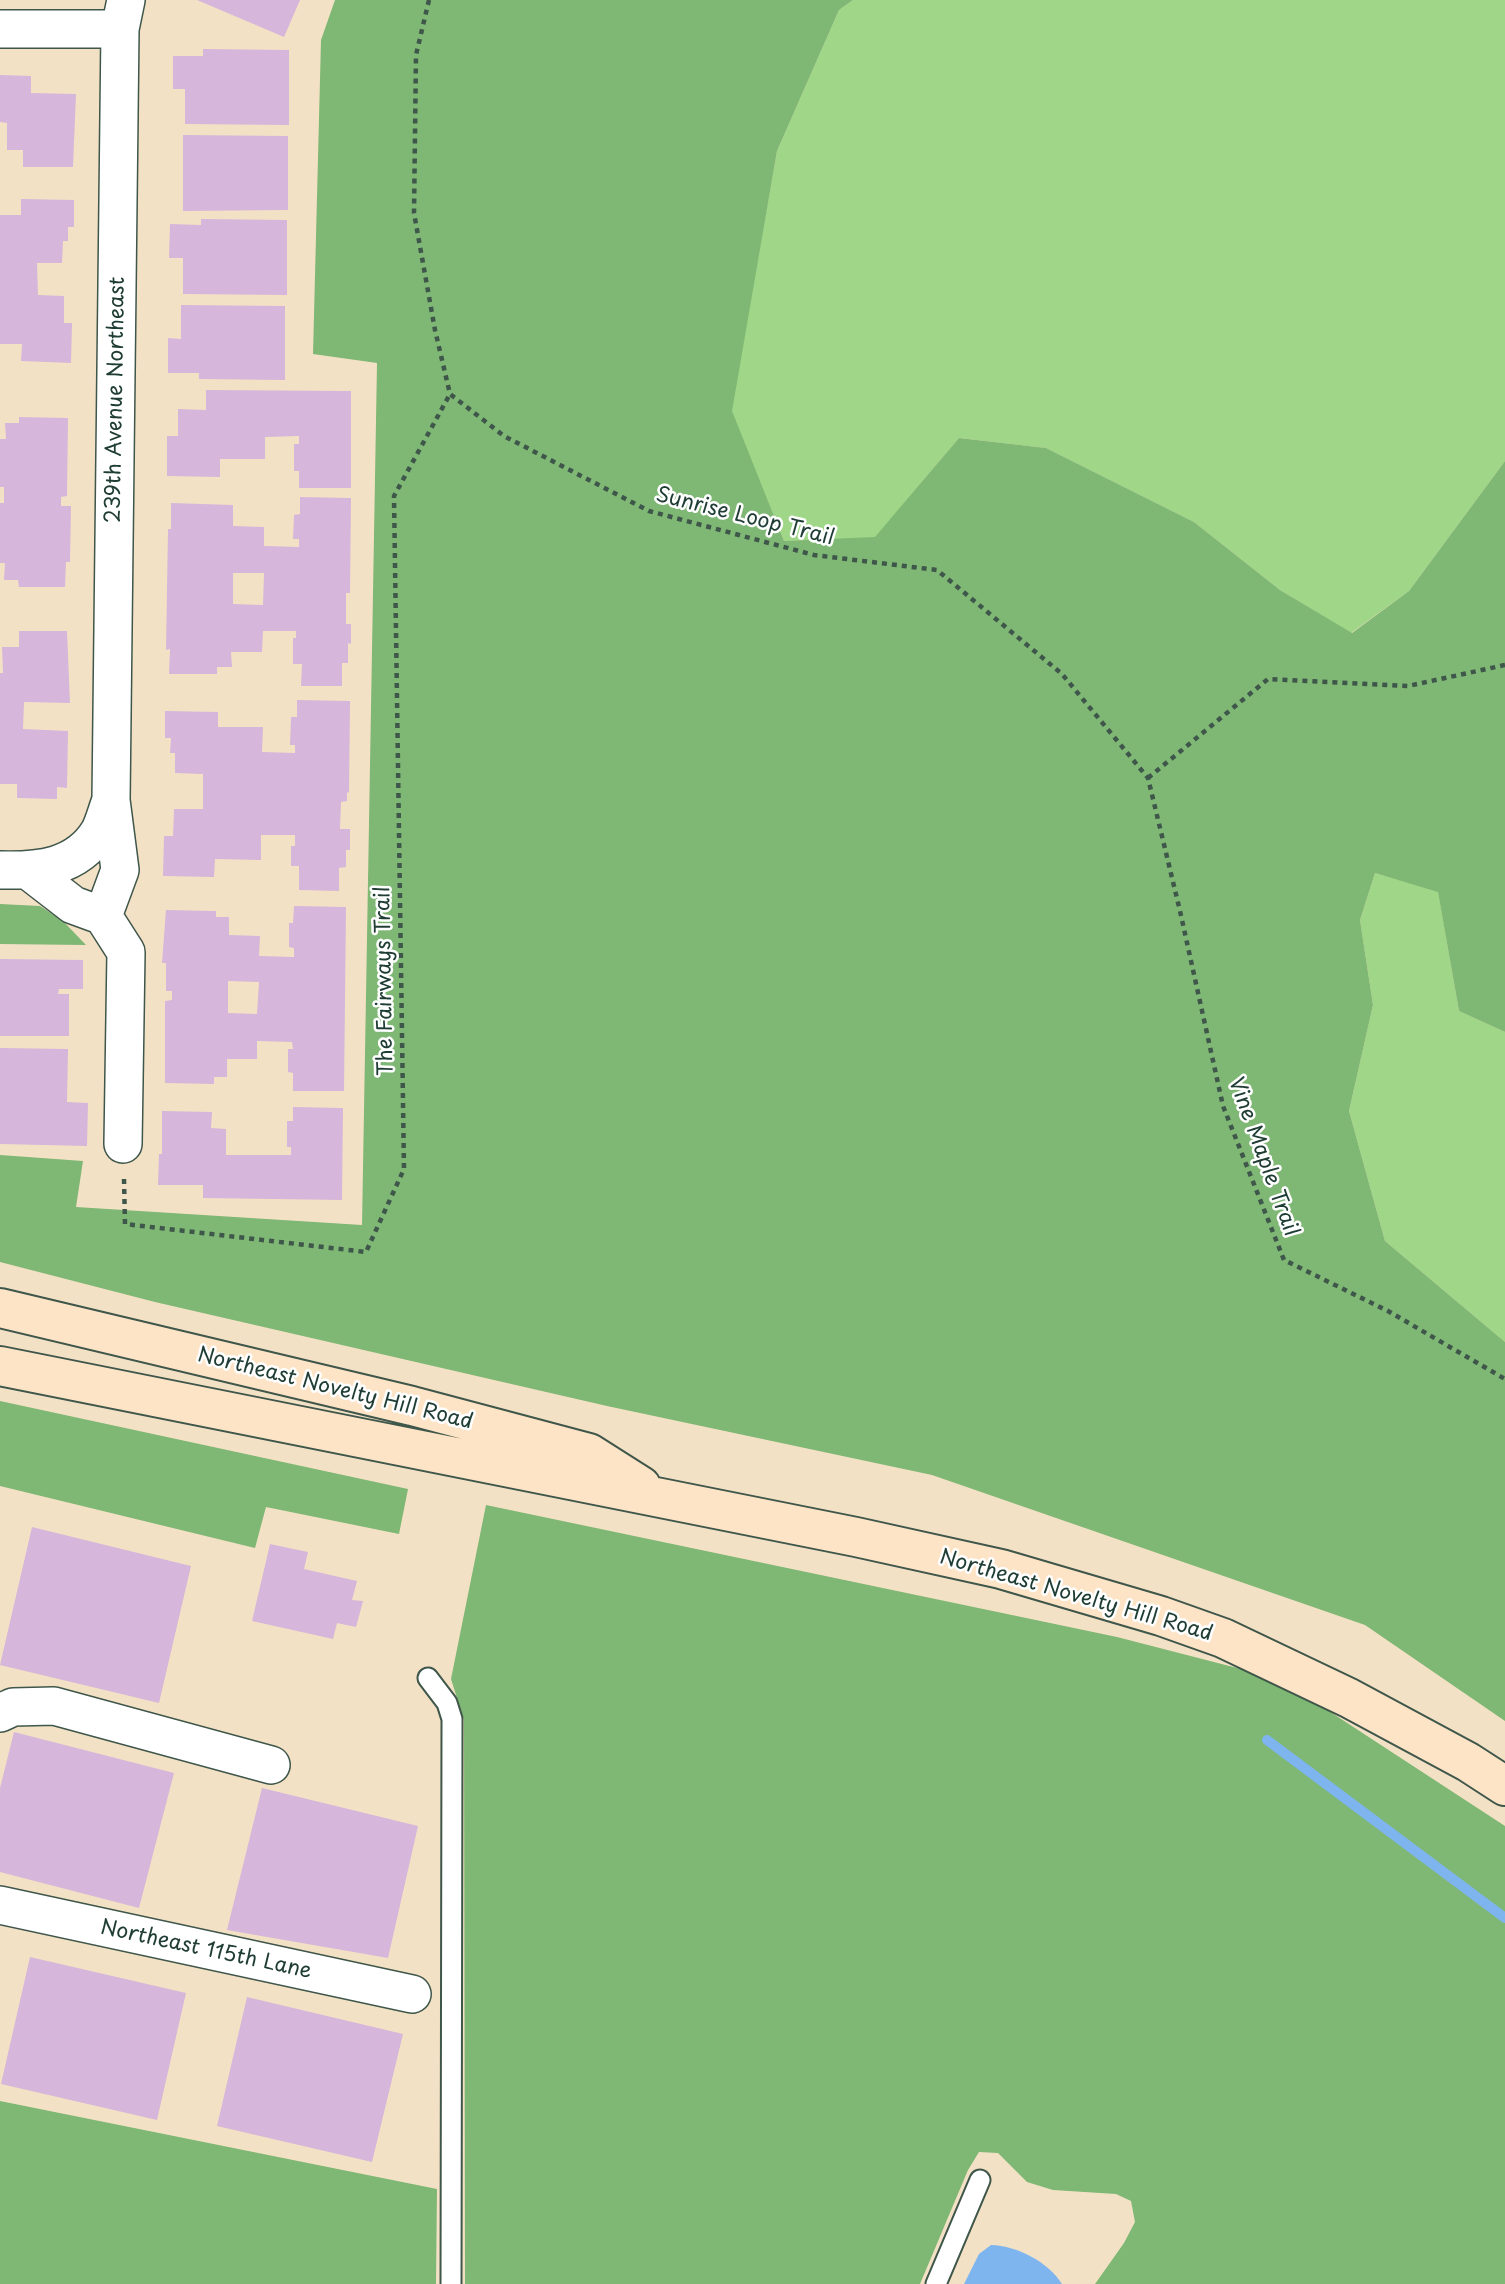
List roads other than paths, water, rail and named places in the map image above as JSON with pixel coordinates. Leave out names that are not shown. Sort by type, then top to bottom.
[{"type":"main road","name":"Northeast Novelty Hill Road","points":[[0,1308],[412,1406],[589,1453],[658,1497]]},
{"type":"main road","name":"Northeast Novelty Hill Road","points":[[0,1366],[658,1497],[1001,1569],[1161,1616],[1223,1638],[1304,1675],[1413,1731],[1505,1786]]},
{"type":"street","points":[[0,29],[123,15]]},
{"type":"street","name":"239th Avenue Northeast","points":[[103,916],[120,870],[111,800],[123,15]]},
{"type":"street","name":"239th Avenue Northeast","points":[[15,870],[54,867],[81,852],[99,832],[111,800]]},
{"type":"street","points":[[15,870],[73,905],[103,916],[126,952],[123,1144]]},
{"type":"street","points":[[0,1713],[13,1707],[54,1706],[271,1765]]},
{"type":"street","name":"Northeast 115th Lane","points":[[0,1905],[412,1994]]},
{"type":"lane","points":[[428,1678],[447,1703],[453,1719],[451,2284]]},
{"type":"lane","points":[[936,2284],[980,2180]]},
{"type":"water","points":[[991,2245],[1012,2248],[1041,2262],[1062,2284],[964,2284],[979,2254]]},
{"type":"waterway","points":[[1267,1740],[1505,1918]]}]
